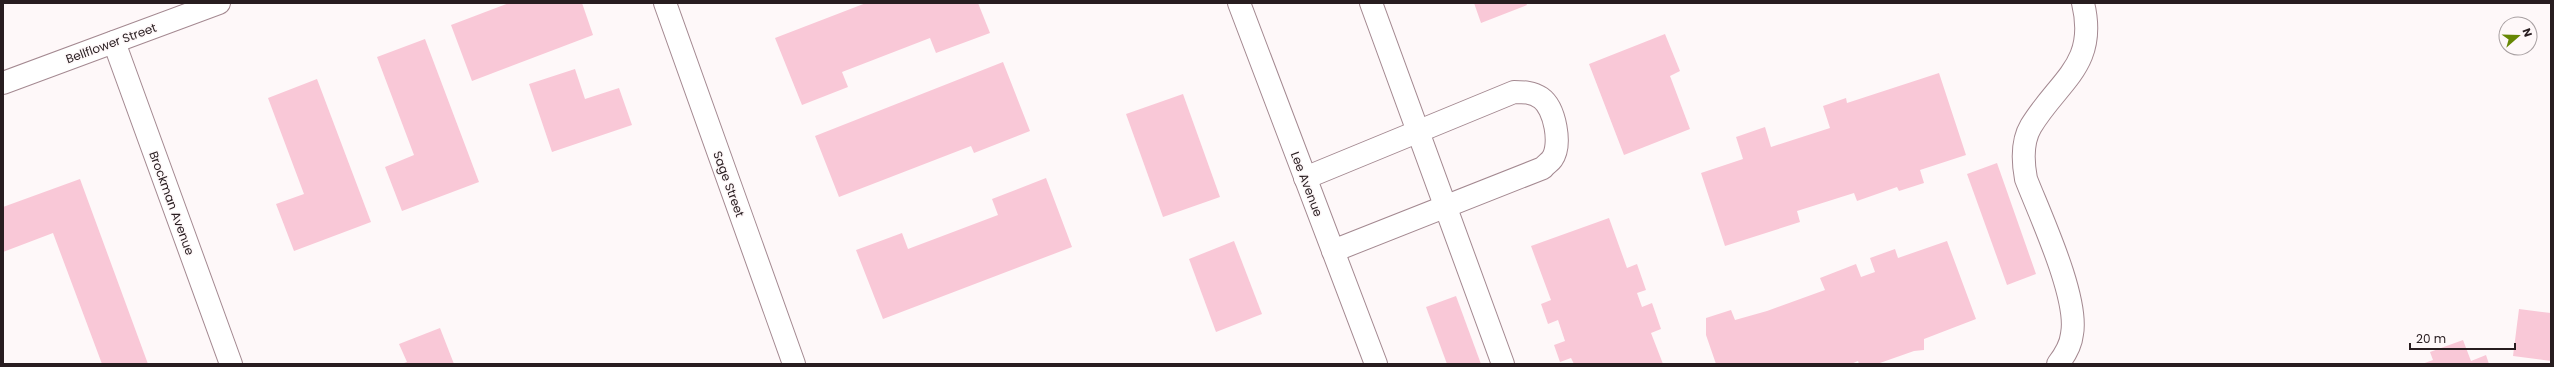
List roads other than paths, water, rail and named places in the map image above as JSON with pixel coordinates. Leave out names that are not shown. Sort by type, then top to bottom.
[{"type":"street","name":"Bellflower Street","points":[[3,83],[219,3]]},
{"type":"street","name":"Sage Street","points":[[664,3],[794,364]]},
{"type":"street","name":"Lee Avenue","points":[[1239,3],[1376,364]]},
{"type":"street","points":[[1371,3],[1504,364]]},
{"type":"street","points":[[2058,364],[2065,355],[2072,334],[2073,311],[2065,283],[2026,180],[2023,163],[2031,127],[2078,66],[2086,42],[2086,17],[2083,3]]},
{"type":"street","name":"Brockman Avenue","points":[[114,42],[231,364]]},
{"type":"street","points":[[1305,178],[1514,92],[1528,92],[1542,99],[1552,116],[1557,141],[1552,159],[1543,168],[1333,251]]}]
